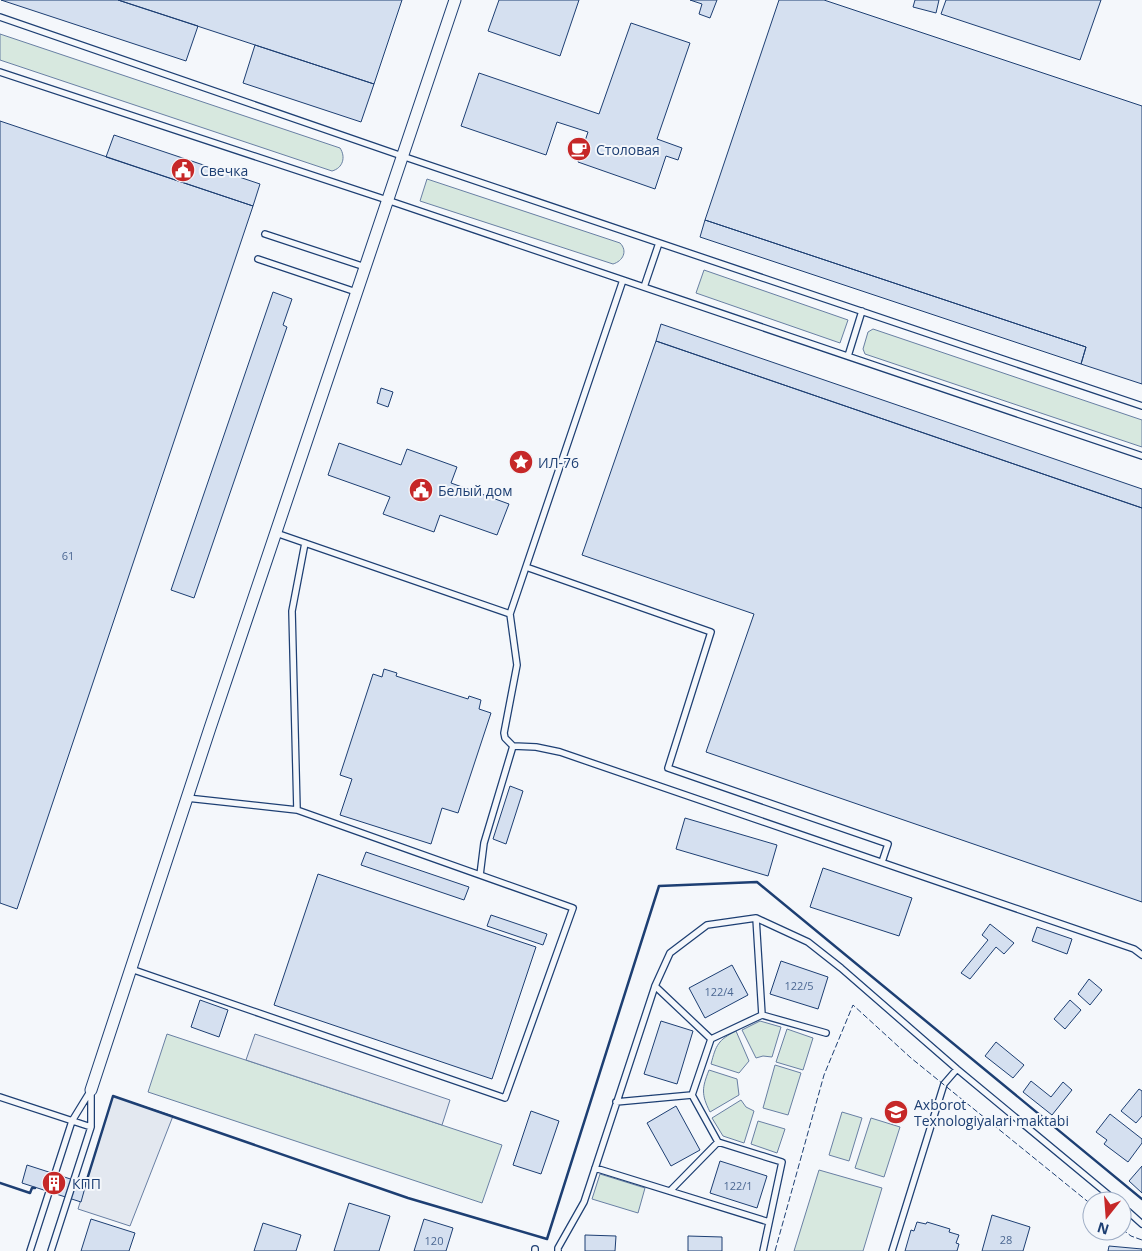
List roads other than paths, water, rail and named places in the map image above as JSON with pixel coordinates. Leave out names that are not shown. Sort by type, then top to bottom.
[{"type":"street","points":[[91,1090],[275,533],[455,0]]},
{"type":"lane","points":[[0,17],[402,156],[1142,406]]},
{"type":"lane","points":[[0,72],[387,200],[1142,456]]},
{"type":"lane","points":[[265,234],[364,267]]},
{"type":"lane","points":[[644,287],[659,242]]},
{"type":"lane","points":[[258,259],[356,292]]},
{"type":"lane","points":[[623,280],[510,614],[517,665],[504,733],[505,738],[514,746],[536,747],[560,752],[1134,949],[1142,955]]},
{"type":"lane","points":[[848,356],[862,312]]},
{"type":"lane","points":[[275,533],[510,614]]},
{"type":"lane","points":[[297,810],[292,611],[305,543]]},
{"type":"lane","points":[[526,568],[711,632],[668,768],[888,844],[882,862]]},
{"type":"lane","points":[[480,875],[484,843],[514,746]]},
{"type":"lane","points":[[130,969],[505,1098],[573,908],[297,810],[187,798]]},
{"type":"lane","points":[[756,918],[762,1015]]},
{"type":"lane","points":[[558,1251],[584,1202],[655,986],[670,953],[707,925],[756,918],[808,942],[1104,1191]]},
{"type":"lane","points":[[655,986],[711,1039]]},
{"type":"lane","points":[[763,1251],[782,1162],[718,1142],[692,1095],[711,1039],[762,1015],[826,1034]]},
{"type":"lane","points":[[892,1251],[944,1084],[957,1069]]},
{"type":"lane","points":[[30,1251],[72,1121],[91,1090]]},
{"type":"lane","points":[[51,1251],[91,1127],[91,1090]]},
{"type":"lane","points":[[616,1102],[692,1095]]},
{"type":"lane","points":[[0,1097],[91,1127]]},
{"type":"lane","points":[[670,1190],[718,1142]]},
{"type":"lane","points":[[595,1168],[769,1222]]},
{"type":"lane","points":[[1132,1215],[1142,1224]]},
{"type":"place","name":"Столовая","points":[[579,149]]},
{"type":"place","name":"Свечка","points":[[183,170]]},
{"type":"place","name":"ИЛ-76","points":[[521,462]]},
{"type":"place","name":"Белый дом","points":[[421,490]]},
{"type":"place","name":"Axborot Texnologiyalari maktabi","points":[[896,1112]]},
{"type":"place","name":"КПП","points":[[54,1183]]}]
